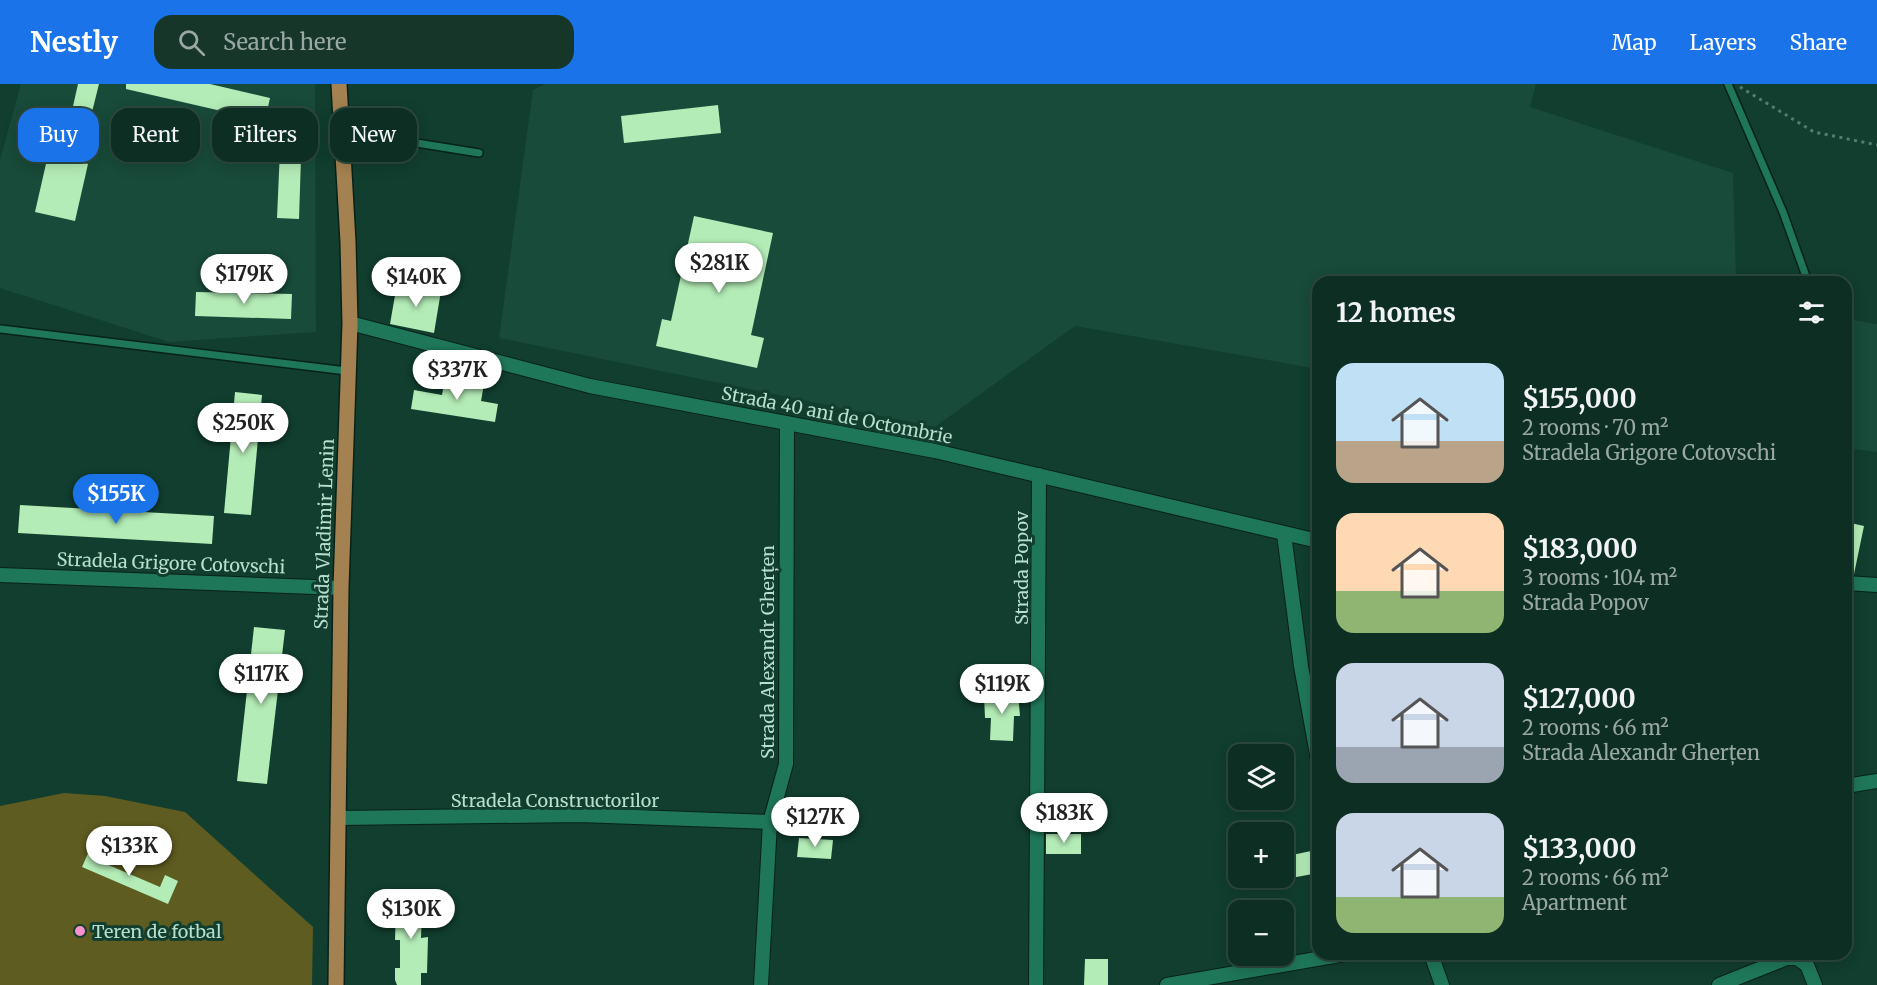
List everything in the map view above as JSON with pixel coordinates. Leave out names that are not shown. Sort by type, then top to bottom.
[{"type":"main road","name":"Strada Vladimir Lenin","points":[[339,84],[341,108]]},
{"type":"main road","name":"Strada Vladimir Lenin","points":[[336,985],[341,588],[350,323],[343,162]]},
{"type":"street","name":"Strada 40 ani de Octombrie","points":[[350,323],[590,386],[935,451],[1312,541]]},
{"type":"street","name":"Strada Alexandr Gherțen","points":[[761,985],[770,822],[786,764],[787,424]]},
{"type":"street","name":"Strada Popov","points":[[1036,985],[1039,475]]},
{"type":"street","points":[[1284,534],[1301,666],[1312,727]]},
{"type":"street","name":"Stradela Grigore Cotovschi","points":[[0,575],[341,588]]},
{"type":"street","points":[[1852,583],[1877,585]]},
{"type":"street","points":[[1852,785],[1877,781]]},
{"type":"street","name":"Stradela Constructorilor","points":[[339,818],[580,815],[770,822]]},
{"type":"street","points":[[1167,985],[1312,960]]},
{"type":"street","points":[[1433,960],[1442,985]]},
{"type":"street","points":[[1719,985],[1782,960]]},
{"type":"street","points":[[1801,960],[1807,965],[1815,985]]},
{"type":"lane","points":[[1730,84],[1783,212],[1806,276]]},
{"type":"lane","points":[[417,143],[479,153]]},
{"type":"lane","points":[[0,337],[0,328],[347,371]]},
{"type":"path","points":[[1730,84],[1746,89],[1814,132],[1877,145]]},
{"type":"shaded area","points":[[21,84],[315,84],[315,108],[212,108],[212,162],[315,162],[316,332],[169,342],[0,288],[0,160]]},
{"type":"shaded area","points":[[545,84],[1536,84],[1530,107],[1733,173],[1736,276],[1312,276],[1312,368],[1075,326],[935,427],[499,338],[533,90]]},
{"type":"shaded area","points":[[1852,320],[1877,324],[1877,452],[1852,449]]},
{"type":"shaded area","points":[[64,793],[105,796],[185,812],[313,927],[312,985],[0,985],[0,806]]},
{"type":"building","points":[[78,84],[99,84],[93,108],[73,108]]},
{"type":"building","points":[[126,84],[210,84],[270,98],[268,108],[212,109],[126,89]]},
{"type":"building","points":[[718,105],[721,133],[624,143],[621,116]]},
{"type":"building","points":[[46,162],[88,164],[75,221],[35,212]]},
{"type":"building","points":[[279,162],[301,162],[299,219],[277,218]]},
{"type":"building","points":[[694,216],[773,233],[751,335],[764,338],[757,368],[656,346],[662,319],[671,321]]},
{"type":"building","points":[[397,284],[441,291],[434,333],[390,324]]},
{"type":"building","points":[[196,292],[292,294],[291,319],[195,316]]},
{"type":"building","points":[[445,378],[484,384],[481,401],[498,404],[495,422],[411,409],[414,390],[442,395]]},
{"type":"building","points":[[235,392],[262,395],[251,515],[224,513]]},
{"type":"building","points":[[20,505],[214,516],[212,544],[18,533]]},
{"type":"building","points":[[1852,523],[1864,526],[1854,574],[1852,574]]},
{"type":"building","points":[[254,627],[285,630],[267,784],[237,781]]},
{"type":"building","points":[[1018,693],[1020,716],[1014,716],[1013,741],[990,740],[991,718],[985,718],[984,695]]},
{"type":"building","points":[[1046,834],[1081,834],[1081,854],[1046,854]]},
{"type":"building","points":[[799,838],[833,840],[831,859],[797,857]]},
{"type":"building","points":[[93,842],[105,848],[99,861],[160,887],[165,875],[178,881],[168,904],[82,867]]},
{"type":"building","points":[[1312,851],[1312,874],[1294,877],[1294,855]]},
{"type":"building","points":[[402,894],[423,894],[423,897],[428,897],[428,912],[422,912],[421,938],[428,937],[427,973],[421,973],[421,985],[397,985],[395,980],[395,968],[400,968],[400,940],[395,940],[396,907],[401,908]]},
{"type":"building","points":[[1085,959],[1108,959],[1108,985],[1084,985]]},
{"type":"place","name":"Teren de fotbal","points":[[80,931]]}]
